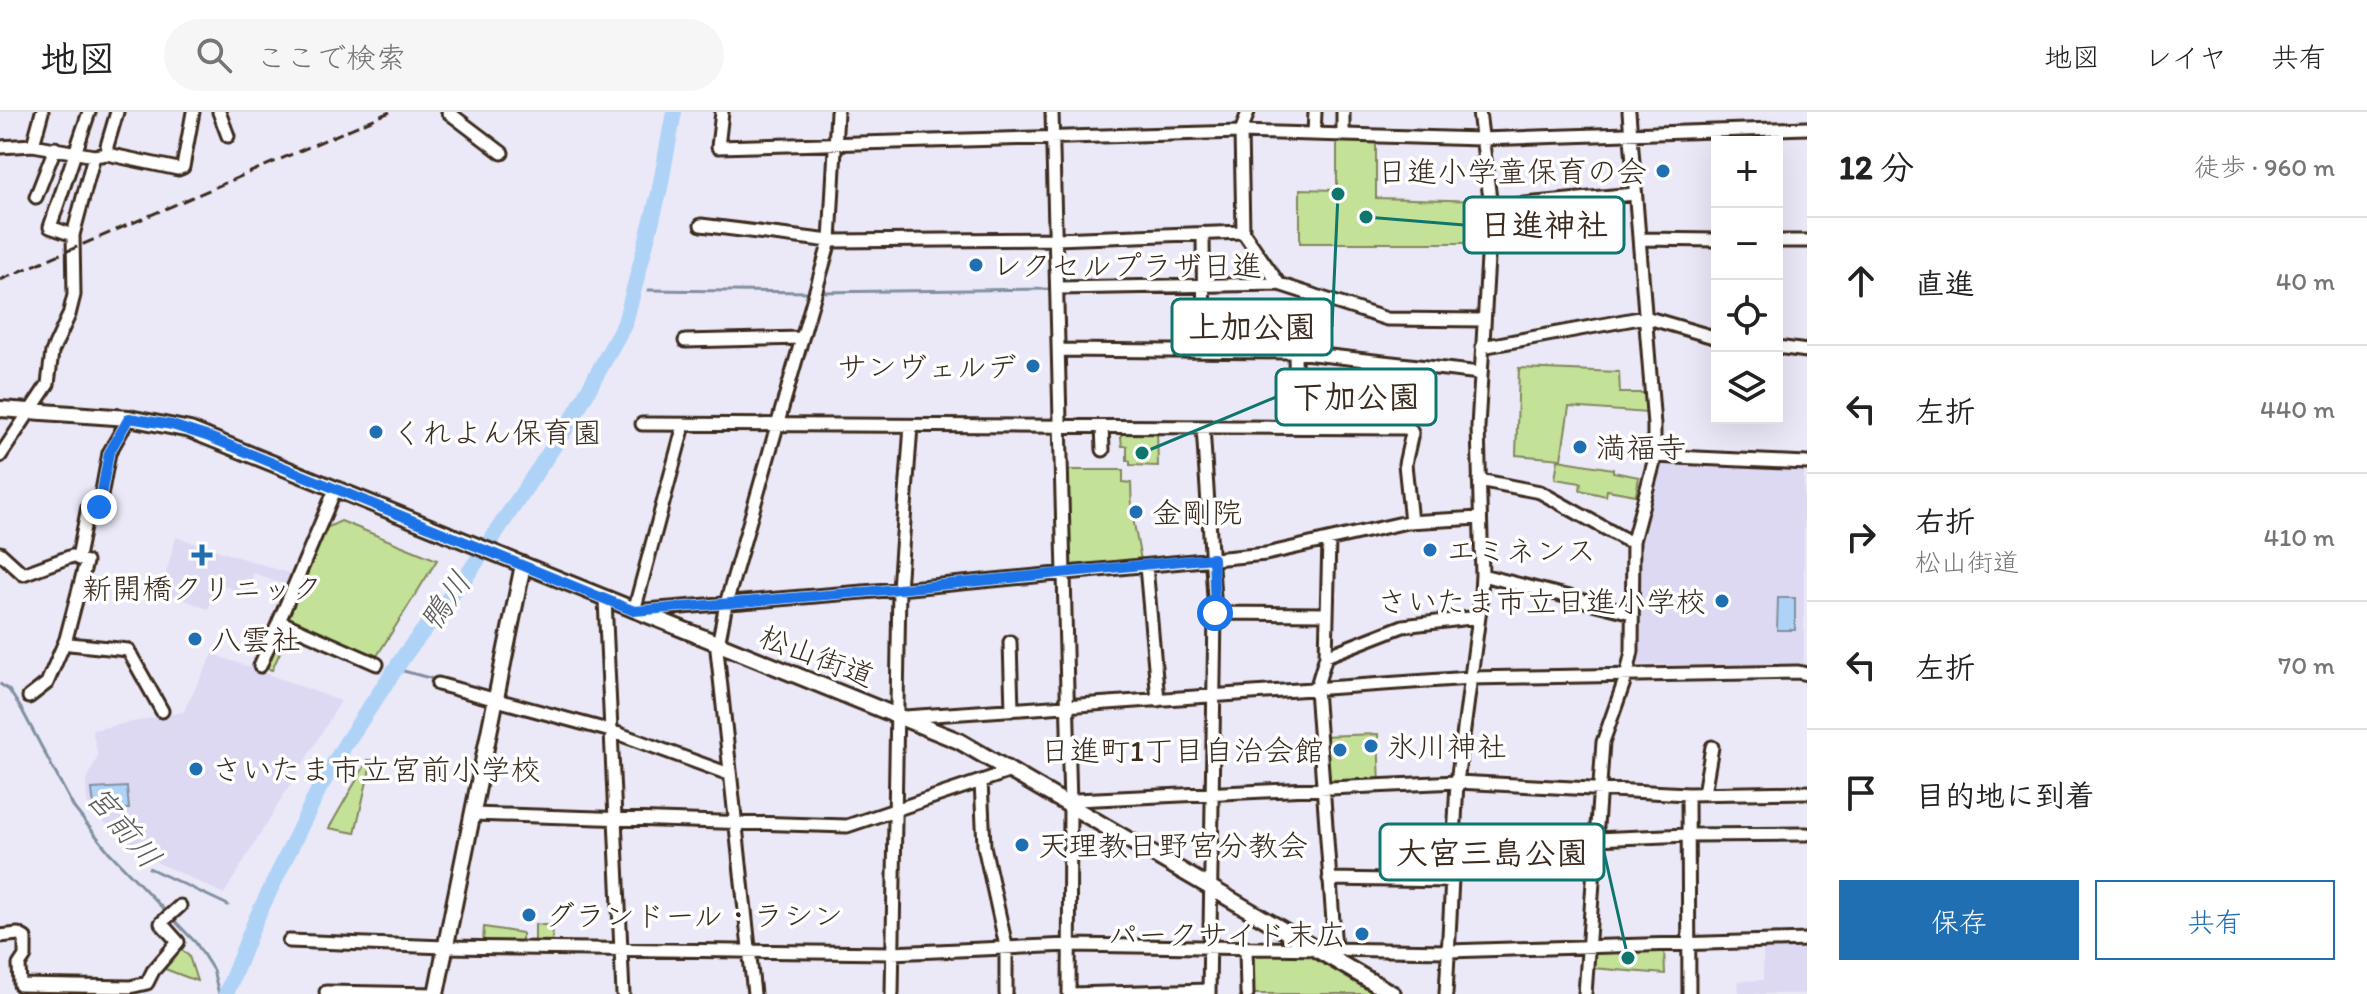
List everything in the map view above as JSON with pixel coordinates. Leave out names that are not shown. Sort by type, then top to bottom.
[{"type":"main road","name":"松山街道","points":[[0,409],[129,418],[190,430],[900,716],[962,743],[1393,994]]},
{"type":"main road","points":[[436,994],[523,565]]},
{"type":"street","points":[[33,145],[42,112]]},
{"type":"street","points":[[73,235],[50,227],[89,112]]},
{"type":"street","points":[[107,154],[117,112]]},
{"type":"street","points":[[0,147],[33,145],[94,156],[107,154],[178,169],[183,167],[193,112]]},
{"type":"street","points":[[219,112],[228,136]]},
{"type":"street","points":[[448,112],[502,153]]},
{"type":"street","points":[[722,112],[718,147],[1241,132],[1481,139],[1807,128]]},
{"type":"street","points":[[754,994],[718,645],[726,604],[830,241],[837,112]]},
{"type":"street","points":[[1052,112],[1070,805],[1071,994],[1209,992],[1215,613],[1203,427]]},
{"type":"street","points":[[1248,112],[1241,132],[1243,232],[1279,284]]},
{"type":"street","points":[[1314,134],[1315,112]]},
{"type":"street","points":[[1343,112],[1343,135]]},
{"type":"street","points":[[1446,994],[1457,782],[1482,575],[1480,373],[1491,207],[1479,112]]},
{"type":"street","points":[[1585,994],[1603,742],[1632,651],[1633,541],[1654,456],[1629,112]]},
{"type":"street","points":[[36,197],[55,148]]},
{"type":"street","points":[[0,456],[48,384],[52,352],[74,295],[73,235],[94,156]]},
{"type":"street","points":[[1491,207],[1635,194]]},
{"type":"street","points":[[701,225],[830,241],[1056,239],[1243,232]]},
{"type":"street","points":[[1203,233],[1204,351]]},
{"type":"street","points":[[1639,239],[1711,240]]},
{"type":"street","points":[[1783,241],[1807,241]]},
{"type":"street","points":[[1058,288],[1279,284],[1387,319],[1484,320]]},
{"type":"street","points":[[1482,347],[1645,317],[1711,336]]},
{"type":"street","points":[[685,341],[801,338]]},
{"type":"street","points":[[1783,348],[1807,351]]},
{"type":"street","points":[[1059,350],[1295,352],[1480,373]]},
{"type":"street","points":[[1295,352],[1296,427]]},
{"type":"street","points":[[78,557],[88,507],[99,507],[109,453],[129,418]]},
{"type":"street","points":[[642,424],[1410,429],[1405,464],[1411,522]]},
{"type":"street","points":[[684,425],[634,611],[1266,554],[1411,522],[1480,518]]},
{"type":"street","points":[[892,994],[893,811],[900,716],[899,589],[911,426]]},
{"type":"street","points":[[1102,427],[1103,450]]},
{"type":"street","points":[[1654,456],[1807,463]]},
{"type":"street","points":[[1479,480],[1540,492],[1633,541]]},
{"type":"street","points":[[260,666],[335,490]]},
{"type":"street","points":[[1329,540],[1326,656],[1316,689],[1335,949]]},
{"type":"street","points":[[0,553],[23,574],[72,556],[86,562],[66,639],[47,683],[29,697]]},
{"type":"street","points":[[1146,566],[1158,700]]},
{"type":"street","points":[[1482,575],[1632,613]]},
{"type":"street","points":[[605,599],[623,994]]},
{"type":"street","points":[[1215,613],[1327,614]]},
{"type":"street","points":[[1326,656],[1403,626],[1479,617]]},
{"type":"street","points":[[279,621],[377,664]]},
{"type":"street","points":[[66,639],[70,644],[128,650],[162,711]]},
{"type":"street","points":[[1010,642],[1012,710]]},
{"type":"street","points":[[900,716],[1470,678],[1807,674]]},
{"type":"street","points":[[438,684],[611,731],[729,774]]},
{"type":"street","points":[[1704,793],[1712,747]]},
{"type":"street","points":[[472,814],[847,826],[1011,771]]},
{"type":"street","points":[[981,781],[984,846],[1006,946],[1006,994]]},
{"type":"street","points":[[1070,805],[1076,800],[1457,782],[1688,794],[1807,792]]},
{"type":"street","points":[[1688,794],[1689,994]]},
{"type":"street","points":[[1454,845],[1688,835],[1807,834]]},
{"type":"street","points":[[1329,879],[1452,881]]},
{"type":"street","points":[[0,936],[18,934],[25,938],[25,956],[19,965],[20,985],[130,987],[147,983],[153,971],[178,942],[161,923],[180,906]]},
{"type":"street","points":[[289,941],[445,947],[891,953],[1070,945],[1449,951],[1807,940]]},
{"type":"street","points":[[1246,947],[1247,994]]},
{"type":"street","points":[[326,992],[436,994]]},
{"type":"shaded area","name":"さいたま市立日進小学校","points":[[1662,459],[1804,468],[1804,664],[1637,665],[1641,649],[1641,538]]},
{"type":"shaded area","name":"新開橋クリニック","points":[[176,537],[295,575],[290,588],[254,573],[246,595],[218,583],[208,609],[161,591]]},
{"type":"shaded area","name":"さいたま市立宮前小学校","points":[[213,654],[341,701],[224,894],[152,860],[116,835],[87,803],[86,782],[98,756],[92,730],[183,712]]},
{"type":"shaded area","points":[[1807,942],[1807,994],[1739,994],[1738,981],[1763,980],[1763,944]]},
{"type":"green space","points":[[1337,139],[1376,139],[1376,198],[1483,201],[1482,243],[1300,243],[1300,189],[1337,190]]},
{"type":"green space","points":[[1519,368],[1619,372],[1620,393],[1646,393],[1647,413],[1569,407],[1561,459],[1516,455]]},
{"type":"green space","points":[[1120,429],[1157,429],[1158,466],[1130,465],[1127,446],[1122,446]]},
{"type":"green space","points":[[1558,460],[1613,469],[1613,472],[1639,477],[1636,495],[1607,490],[1606,496],[1580,490],[1581,483],[1555,479]]},
{"type":"green space","points":[[1067,470],[1123,470],[1123,482],[1131,483],[1132,513],[1141,560],[1070,565]]},
{"type":"green space","points":[[341,521],[437,560],[375,659],[286,620],[326,528]]},
{"type":"green space","points":[[277,638],[286,639],[272,670],[265,668]]},
{"type":"green space","points":[[1378,734],[1380,785],[1323,787],[1320,736]]},
{"type":"green space","points":[[368,760],[372,760],[355,833],[329,828]]},
{"type":"green space","points":[[535,924],[553,926],[552,942],[535,943]]},
{"type":"green space","points":[[484,927],[522,933],[522,943],[483,942]]},
{"type":"green space","points":[[177,946],[189,956],[197,981],[157,966]]},
{"type":"green space","points":[[1664,947],[1665,974],[1592,968],[1592,948]]},
{"type":"green space","points":[[1255,954],[1315,954],[1382,994],[1251,994],[1250,957]]},
{"type":"water","points":[[1778,598],[1795,598],[1795,630],[1777,630]]},
{"type":"water","points":[[127,787],[129,809],[94,808],[92,789]]},
{"type":"waterway","name":"鴨川","points":[[226,994],[256,919],[319,789],[346,743],[406,653],[470,571],[574,416],[625,323],[659,193],[674,112]]},
{"type":"waterway","points":[[818,292],[1054,289]]},
{"type":"waterway","points":[[648,290],[810,292]]},
{"type":"waterway","points":[[396,669],[437,680]]},
{"type":"waterway","name":"宮前川","points":[[0,684],[9,690],[22,710],[74,808],[109,852],[196,943],[213,970],[219,994]]},
{"type":"waterway","points":[[615,727],[634,734]]},
{"type":"waterway","points":[[149,868],[228,905]]},
{"type":"railway","points":[[0,280],[390,112]]},
{"type":"place","name":"日進小学童保育の会","points":[[1663,171]]},
{"type":"place","name":"上加公園","points":[[1338,194]]},
{"type":"place","name":"日進神社","points":[[1366,217]]},
{"type":"place","name":"レクセルプラザ日進","points":[[976,265]]},
{"type":"place","name":"サンヴェルデ","points":[[1033,366]]},
{"type":"place","name":"くれよん保育園","points":[[376,432]]},
{"type":"place","name":"満福寺","points":[[1580,447]]},
{"type":"place","name":"下加公園","points":[[1142,453]]},
{"type":"place","name":"金剛院","points":[[1136,512]]},
{"type":"place","name":"エミネンス","points":[[1430,550]]},
{"type":"place","name":"新開橋クリニック","points":[[202,555]]},
{"type":"place","name":"さいたま市立日進小学校","points":[[1722,601]]},
{"type":"place","name":"八雲社","points":[[195,639]]},
{"type":"place","name":"氷川神社","points":[[1371,746]]},
{"type":"place","name":"日進町1丁目自治会館","points":[[1340,750]]},
{"type":"place","name":"さいたま市立宮前小学校","points":[[196,769]]},
{"type":"place","name":"天理教日野宮分教会","points":[[1022,845]]},
{"type":"place","name":"グランドール・ラシン","points":[[529,915]]},
{"type":"place","name":"パークサイド末広","points":[[1362,934]]},
{"type":"place","name":"大宮三島公園","points":[[1628,958]]},
{"type":"route","points":[[99,507],[109,453],[129,418],[172,425],[209,437],[634,611],[1213,558],[1215,613]]}]
